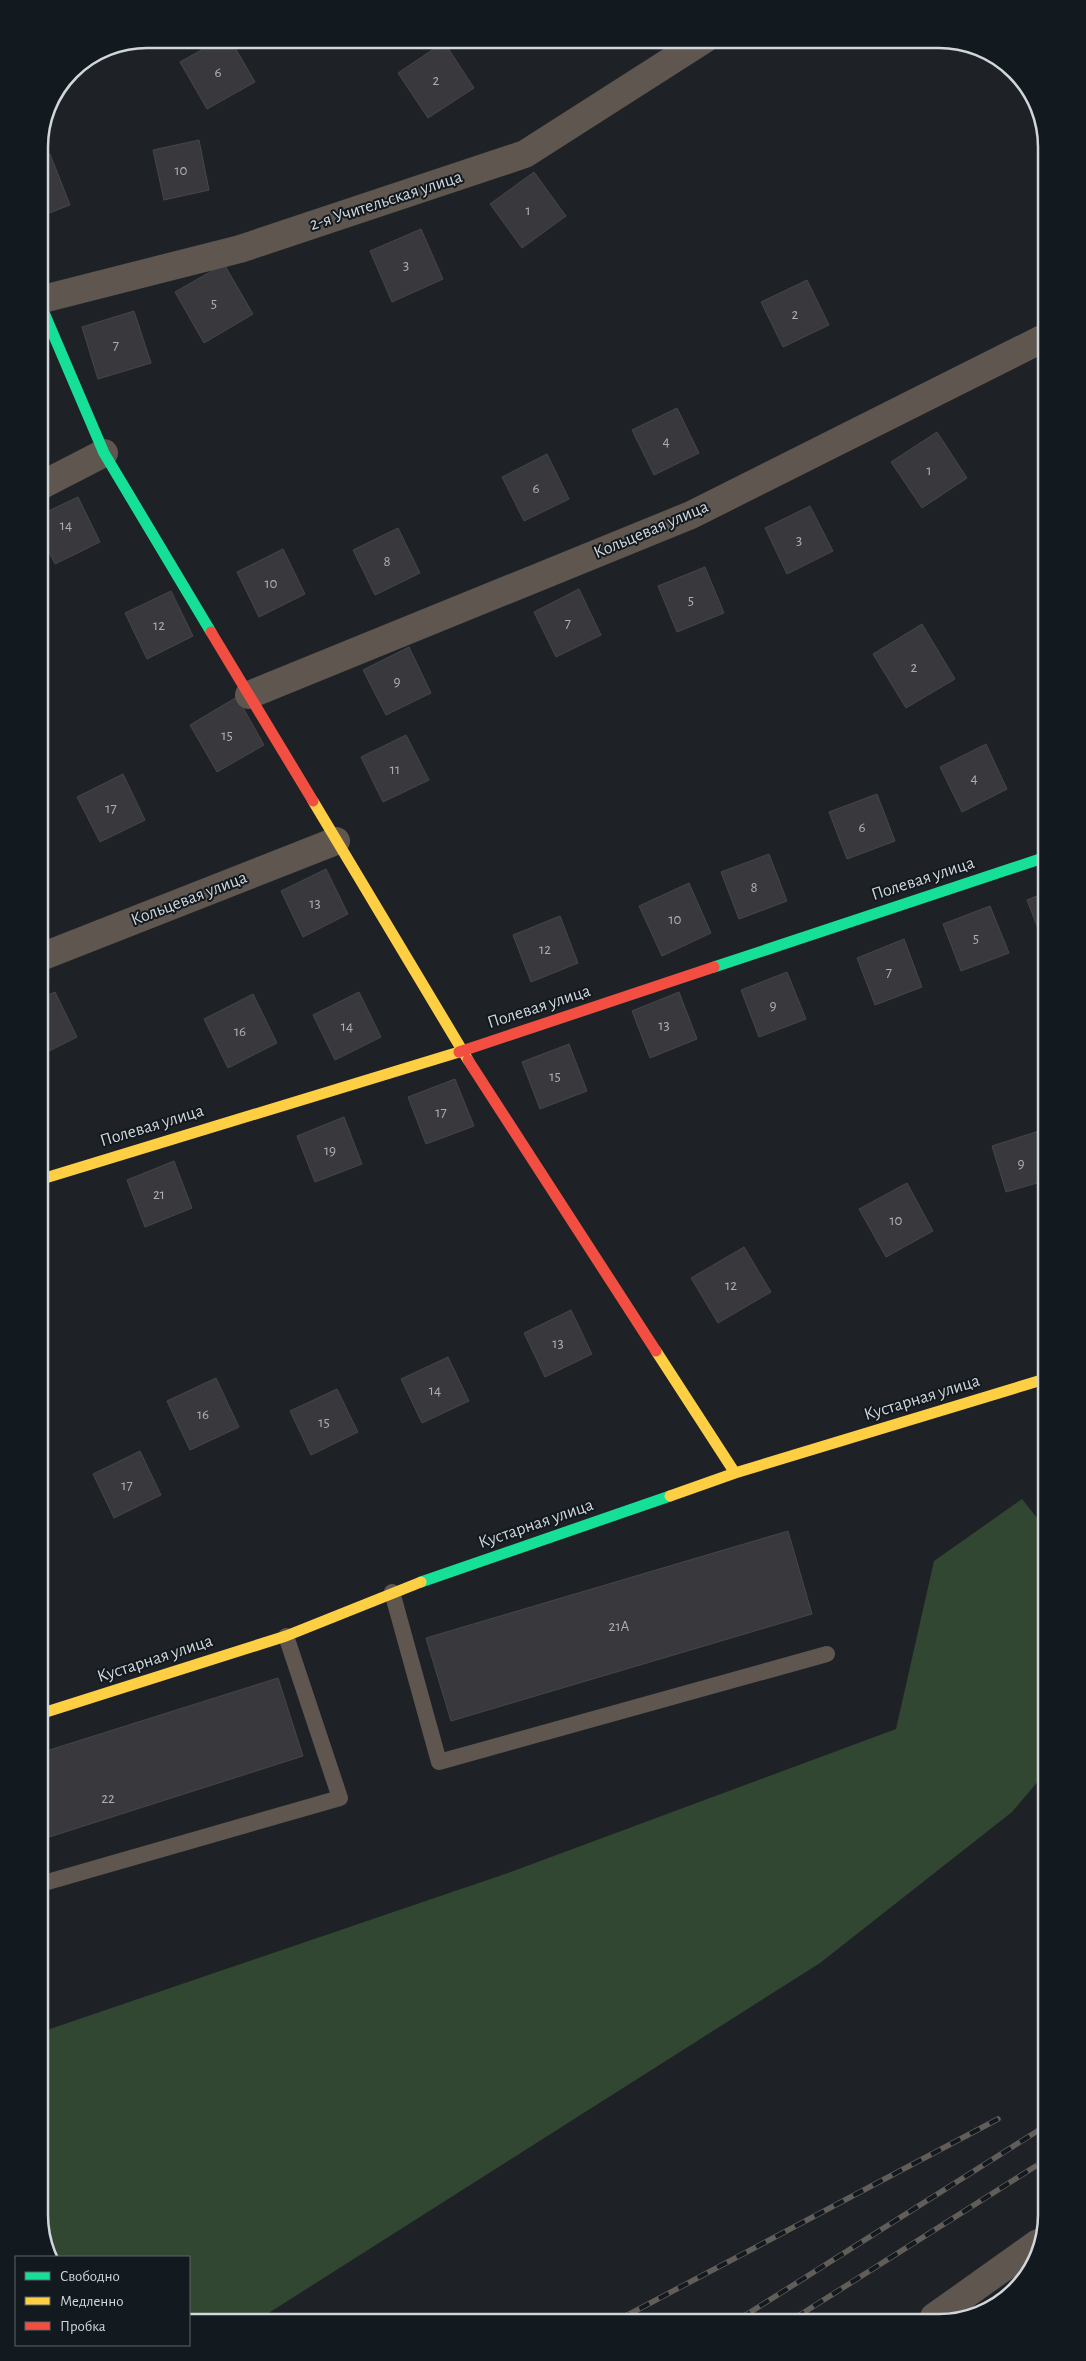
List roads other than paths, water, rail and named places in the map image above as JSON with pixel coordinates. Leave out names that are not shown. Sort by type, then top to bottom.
[{"type":"street","name":"2-я Учительская улица","points":[[48,298],[240,249],[525,154],[691,48]]},
{"type":"street","points":[[48,321],[104,453],[462,1051],[735,1473]]},
{"type":"street","name":"Кольцевая улица","points":[[248,694],[691,515],[1038,341]]},
{"type":"street","points":[[48,482],[104,453]]},
{"type":"street","name":"Кольцевая улица","points":[[48,954],[336,841]]},
{"type":"street","name":"Полевая улица","points":[[48,1177],[462,1051],[1038,860]]},
{"type":"street","name":"Кустарная улица","points":[[48,1712],[286,1636],[392,1592],[735,1473],[1038,1381]]},
{"type":"street","points":[[938,2314],[1033,2247]]},
{"type":"lane","points":[[392,1592],[440,1762],[827,1654]]},
{"type":"lane","points":[[48,1882],[340,1798],[286,1636]]},
{"type":"railway","points":[[630,2314],[998,2119]]},
{"type":"railway","points":[[748,2314],[1038,2131]]},
{"type":"railway","points":[[802,2314],[1038,2165]]}]
